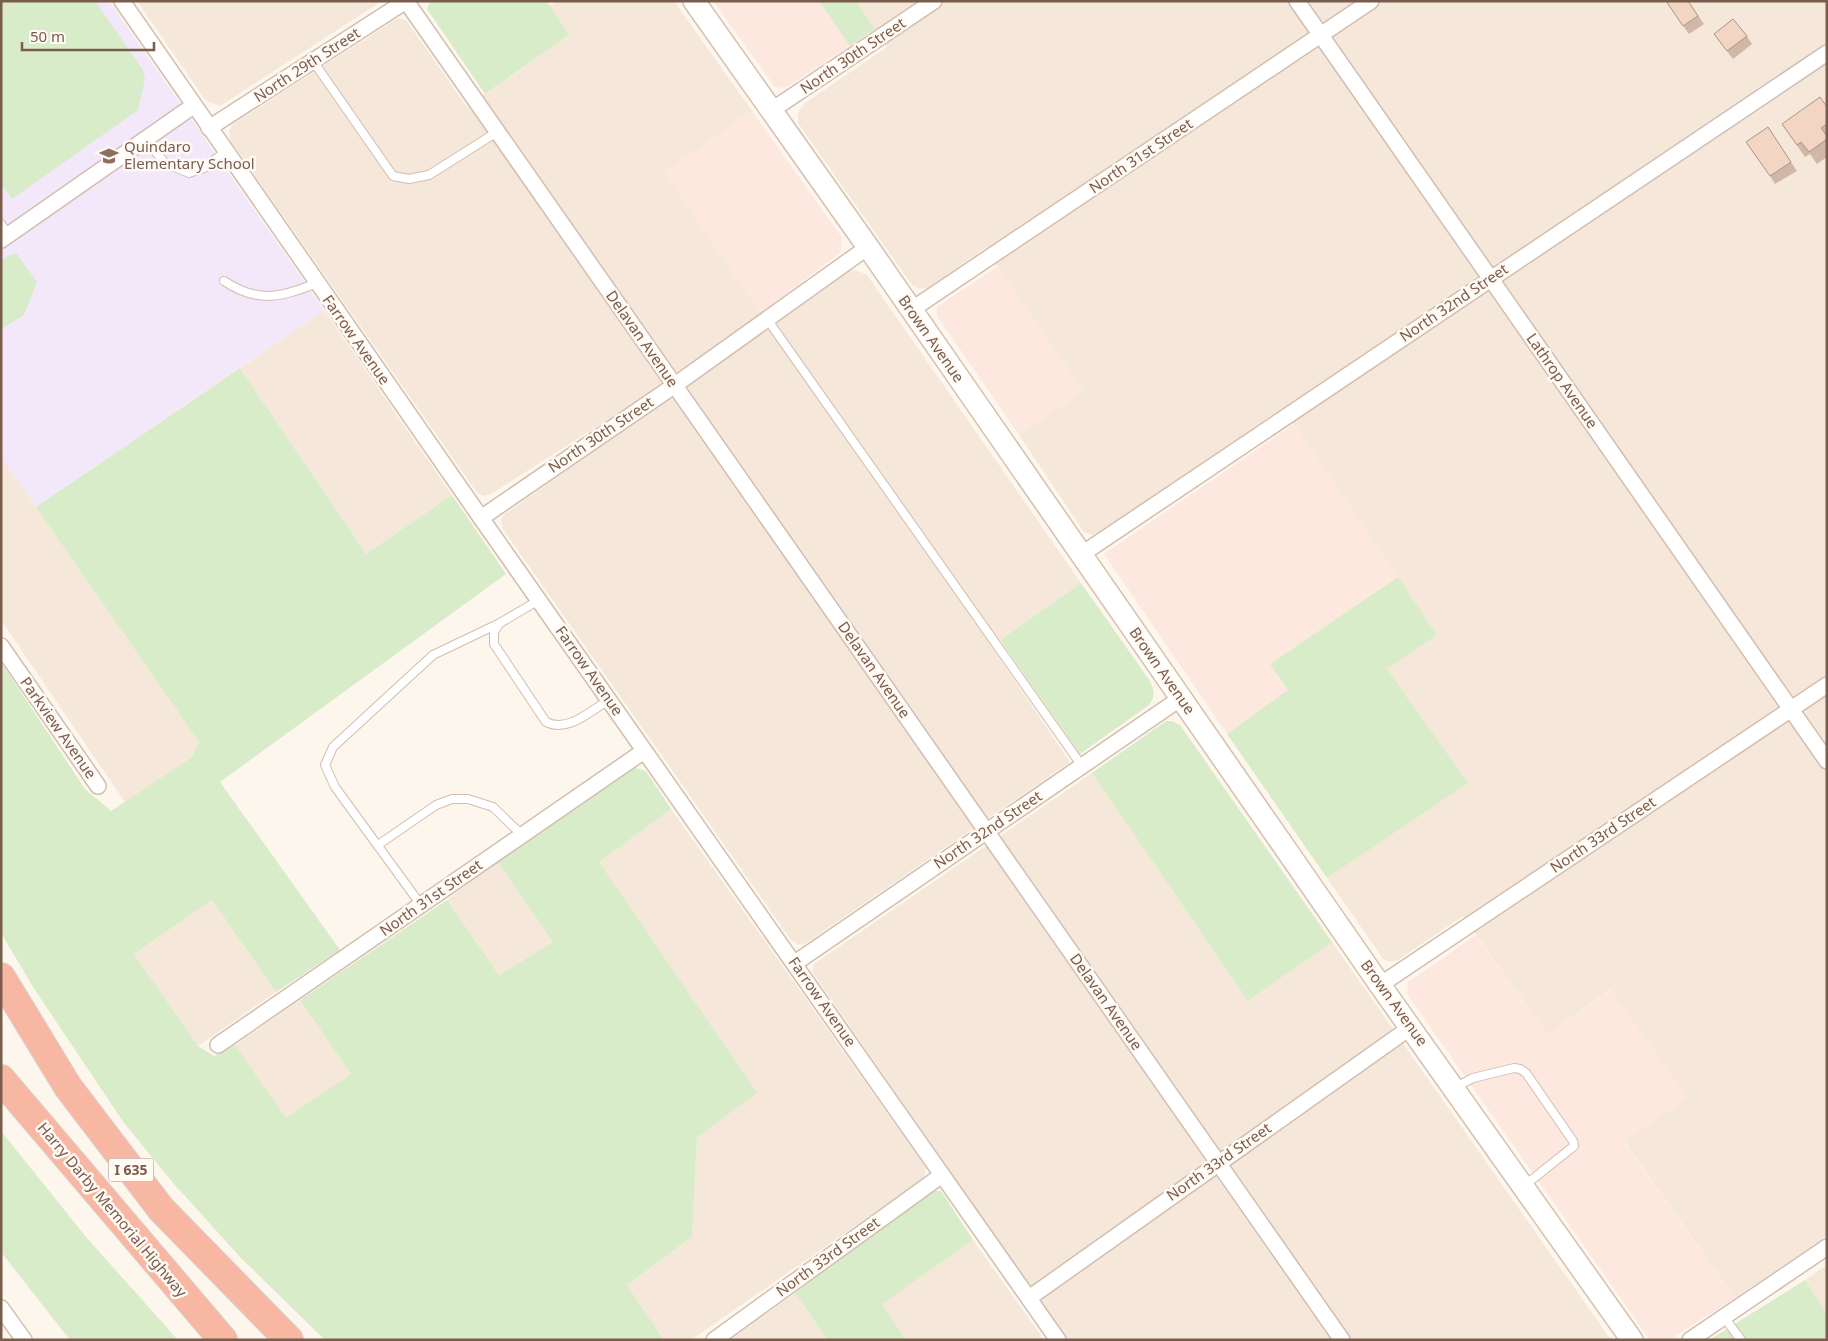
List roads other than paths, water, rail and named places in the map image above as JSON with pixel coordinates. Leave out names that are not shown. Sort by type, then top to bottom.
[{"type":"highway","name":"I 635","points":[[1,976],[68,1088],[161,1209],[289,1340]]},
{"type":"highway","name":"Harry Darby Memorial Highway","points":[[1,1079],[223,1340]]},
{"type":"main road","name":"Brown Avenue","points":[[694,1],[868,247],[1380,985],[1632,1340]]},
{"type":"street","name":"Farrow Avenue","points":[[122,1],[193,106],[538,600],[795,963],[1058,1340]]},
{"type":"street","name":"North 29th Street","points":[[209,128],[406,1]]},
{"type":"street","name":"Delavan Avenue","points":[[406,1],[1342,1340]]},
{"type":"street","name":"North 30th Street","points":[[772,110],[934,1]]},
{"type":"street","name":"Lathrop Avenue","points":[[1297,1],[1827,761]]},
{"type":"street","name":"North 31st Street","points":[[911,310],[1371,1]]},
{"type":"street","name":"North 32nd Street","points":[[1082,554],[1827,53]]},
{"type":"street","points":[[4,233],[193,106]]},
{"type":"street","name":"North 30th Street","points":[[481,518],[675,385],[868,247]]},
{"type":"street","name":"Parkview Avenue","points":[[1,646],[98,786]]},
{"type":"street","name":"North 33rd Street","points":[[1380,985],[1827,685]]},
{"type":"street","name":"North 32nd Street","points":[[795,963],[1181,698]]},
{"type":"street","name":"North 31st Street","points":[[218,1045],[644,751]]},
{"type":"street","name":"North 33rd Street","points":[[1029,1298],[1218,1162],[1411,1028]]},
{"type":"street","name":"North 33rd Street","points":[[714,1340],[942,1174]]},
{"type":"street","points":[[1690,1340],[1827,1247]]},
{"type":"street","points":[[1,1308],[24,1340]]},
{"type":"lane","points":[[313,61],[393,176],[409,179],[429,175],[497,132]]},
{"type":"lane","points":[[145,139],[165,163],[189,173],[204,168],[226,152]]},
{"type":"lane","points":[[224,281],[238,290],[273,297],[286,296],[317,283]]},
{"type":"lane","points":[[767,320],[1082,766]]},
{"type":"lane","points":[[421,904],[335,788],[325,765],[333,747],[433,655],[500,623],[538,600]]},
{"type":"lane","points":[[500,623],[494,632],[494,644],[546,722],[556,726],[567,725],[609,700]]},
{"type":"lane","points":[[378,845],[436,805],[452,799],[468,799],[493,807],[522,835]]},
{"type":"lane","points":[[1454,1088],[1473,1078],[1514,1068],[1526,1073],[1573,1141],[1574,1146],[1523,1186]]},
{"type":"lane","points":[[1724,1317],[1741,1340]]},
{"type":"place","name":"Quindaro Elementary School","points":[[109,156]]}]
